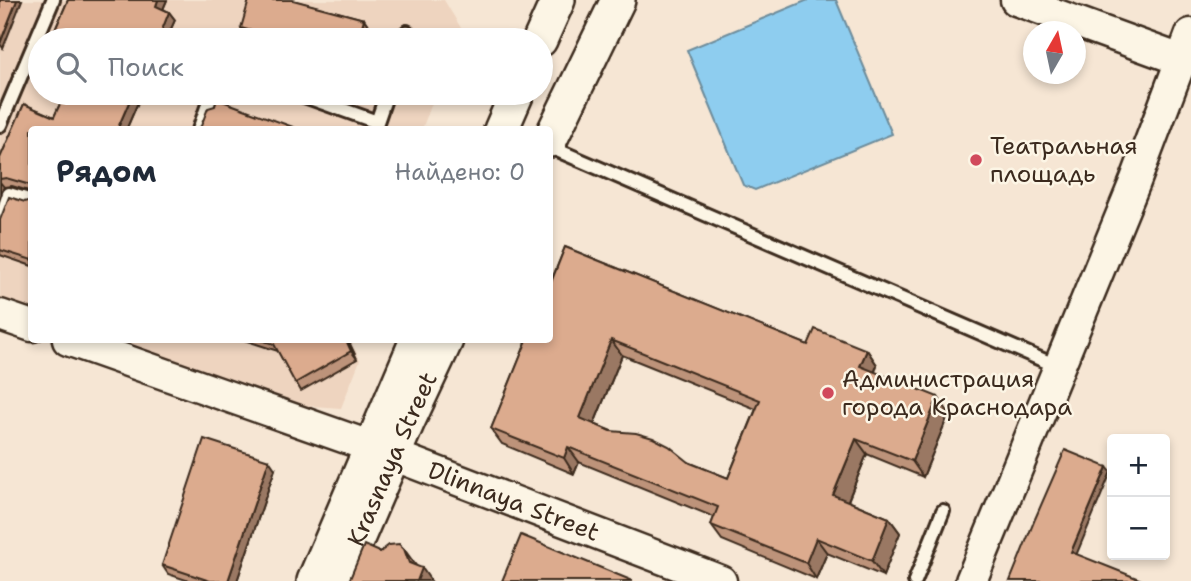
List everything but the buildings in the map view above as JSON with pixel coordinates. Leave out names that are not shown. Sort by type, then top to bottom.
[{"type":"main road","points":[[545,28],[558,0]]},
{"type":"main road","points":[[553,134],[618,0]]},
{"type":"main road","points":[[503,126],[512,105]]},
{"type":"main road","name":"Krasnaya Street","points":[[339,581],[416,343]]},
{"type":"main road","name":"Krasnaya Street","points":[[314,581],[383,451],[408,421],[445,343]]},
{"type":"street","points":[[971,581],[1188,51],[1016,0]]},
{"type":"street","points":[[0,315],[28,326]]},
{"type":"street","name":"Dlinnaya Street","points":[[77,343],[383,451],[721,581]]},
{"type":"lane","points":[[41,28],[53,0]]},
{"type":"lane","points":[[0,125],[28,59]]},
{"type":"lane","points":[[200,126],[208,105]]},
{"type":"lane","points":[[330,105],[377,122],[383,105]]},
{"type":"lane","points":[[553,148],[1059,367]]},
{"type":"lane","points":[[0,220],[4,192],[28,200]]},
{"type":"lane","points":[[915,581],[943,511]]},
{"type":"shaded area","points":[[0,0],[444,0],[461,28],[28,28],[28,105],[431,105],[423,126],[28,126],[28,310],[0,300]]},
{"type":"shaded area","points":[[122,343],[352,343],[360,360],[341,408],[299,405]]},
{"type":"water","points":[[808,0],[836,0],[892,134],[755,190],[743,185],[687,50]]},
{"type":"place","name":"Театральная площадь","points":[[976,160]]},
{"type":"place","name":"Администрация города Краснодара","points":[[828,393]]}]
